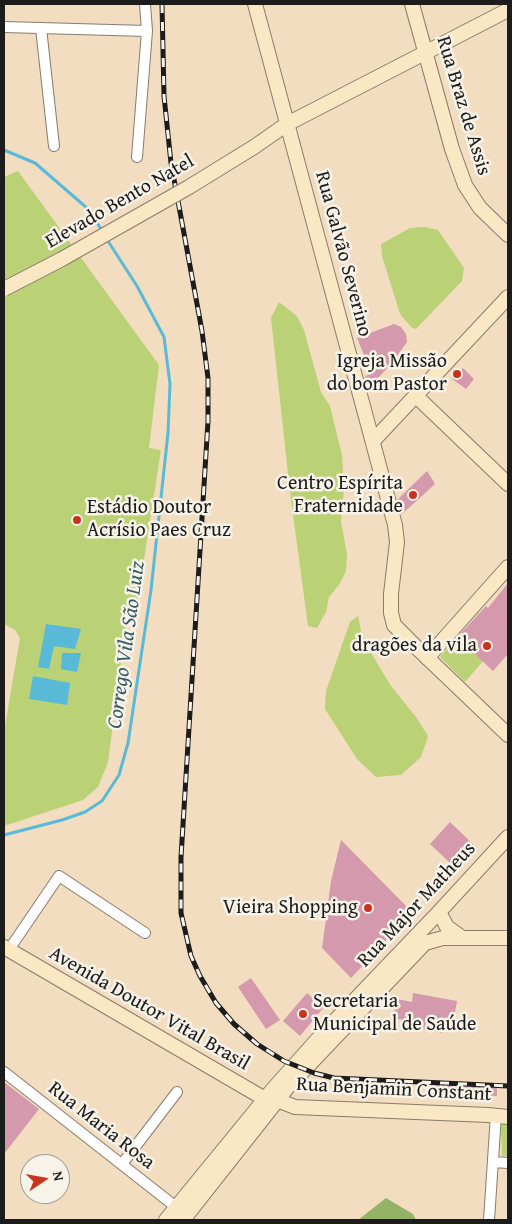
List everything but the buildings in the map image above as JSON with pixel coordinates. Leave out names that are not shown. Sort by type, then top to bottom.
[{"type":"main road","name":"Rua Galvão Severino","points":[[255,4],[395,525],[396,542],[391,594],[391,613],[394,624],[508,735]]},
{"type":"main road","name":"Rua Braz de Assis","points":[[412,4],[452,149],[465,185],[480,208],[508,234]]},
{"type":"main road","name":"Elevado Bento Natel","points":[[4,289],[62,259],[190,187],[287,124],[508,10]]},
{"type":"main road","points":[[373,441],[508,296]]},
{"type":"main road","points":[[416,396],[508,484]]},
{"type":"main road","points":[[427,658],[508,568]]},
{"type":"main road","name":"Rua Major Matheus","points":[[272,1096],[326,1030],[439,912],[508,836]]},
{"type":"main road","points":[[439,912],[447,927],[461,937]]},
{"type":"main road","name":"Rua Major Matheus","points":[[272,1096],[287,1088],[425,943],[443,938],[508,938]]},
{"type":"main road","name":"Avenida Doutor Vital Brasil","points":[[6,949],[272,1096]]},
{"type":"main road","points":[[166,1220],[272,1096]]},
{"type":"main road","points":[[183,1220],[272,1096]]},
{"type":"main road","name":"Rua Benjamin Constant","points":[[272,1096],[294,1107],[502,1116]]},
{"type":"street","points":[[137,157],[147,31],[145,4]]},
{"type":"street","points":[[4,27],[147,31]]},
{"type":"street","points":[[41,28],[54,146]]},
{"type":"street","points":[[6,949],[58,876],[146,933]]},
{"type":"street","name":"Rua Maria Rosa","points":[[4,1072],[176,1207]]},
{"type":"street","points":[[122,1164],[177,1092]]},
{"type":"street","points":[[489,1220],[494,1162],[502,1116]]},
{"type":"street","points":[[494,1162],[508,1163]]},
{"type":"green space","points":[[18,171],[159,365],[149,448],[161,450],[136,611],[128,610],[108,762],[98,787],[83,800],[4,826],[4,732],[20,638],[15,630],[4,624],[4,177]]},
{"type":"green space","points":[[424,227],[438,230],[464,268],[462,281],[416,329],[412,328],[400,314],[382,256],[381,244],[410,228]]},
{"type":"green space","points":[[279,302],[297,316],[304,330],[321,392],[330,406],[342,455],[344,489],[341,522],[347,554],[346,571],[339,585],[329,597],[326,612],[317,628],[308,626],[290,492],[271,318]]},
{"type":"green space","points":[[358,616],[361,631],[368,648],[391,686],[416,717],[428,736],[421,757],[401,775],[376,777],[357,759],[325,709],[326,691],[350,622]]},
{"type":"green space","points":[[457,637],[483,661],[465,682],[440,657]]},
{"type":"green space","points":[[501,1124],[508,1124],[508,1156],[502,1156]]},
{"type":"green space","points":[[386,1198],[413,1214],[416,1220],[358,1220]]},
{"type":"water","points":[[46,624],[81,629],[75,649],[54,646],[49,669],[38,667]]},
{"type":"water","points":[[62,653],[81,653],[77,672],[61,669]]},
{"type":"water","points":[[33,676],[70,683],[67,705],[29,699]]},
{"type":"waterway","name":"Corrego Vila São Luiz","points":[[4,150],[35,163],[87,208],[103,232]]},
{"type":"waterway","name":"Corrego Vila São Luiz","points":[[4,835],[62,820],[85,812],[102,801],[119,775],[128,743],[151,590],[168,433],[170,384],[164,337],[137,286],[106,238]]},
{"type":"railway","points":[[162,4],[164,96],[171,163],[202,331],[208,378],[208,421],[181,857],[181,913],[191,956],[216,1003],[234,1024],[257,1044],[284,1061],[314,1073],[334,1078],[508,1086]]},
{"type":"place","name":"Igreja Missão do bom Pastor","points":[[457,374]]},
{"type":"place","name":"Centro Espírita Fraternidade","points":[[413,495]]},
{"type":"place","name":"Estádio Doutor Acrísio Paes Cruz","points":[[77,520]]},
{"type":"place","name":"dragões da vila","points":[[487,646]]},
{"type":"place","name":"Vieira Shopping","points":[[368,908]]},
{"type":"place","name":"Secretaria Municipal de Saúde","points":[[303,1014]]}]
